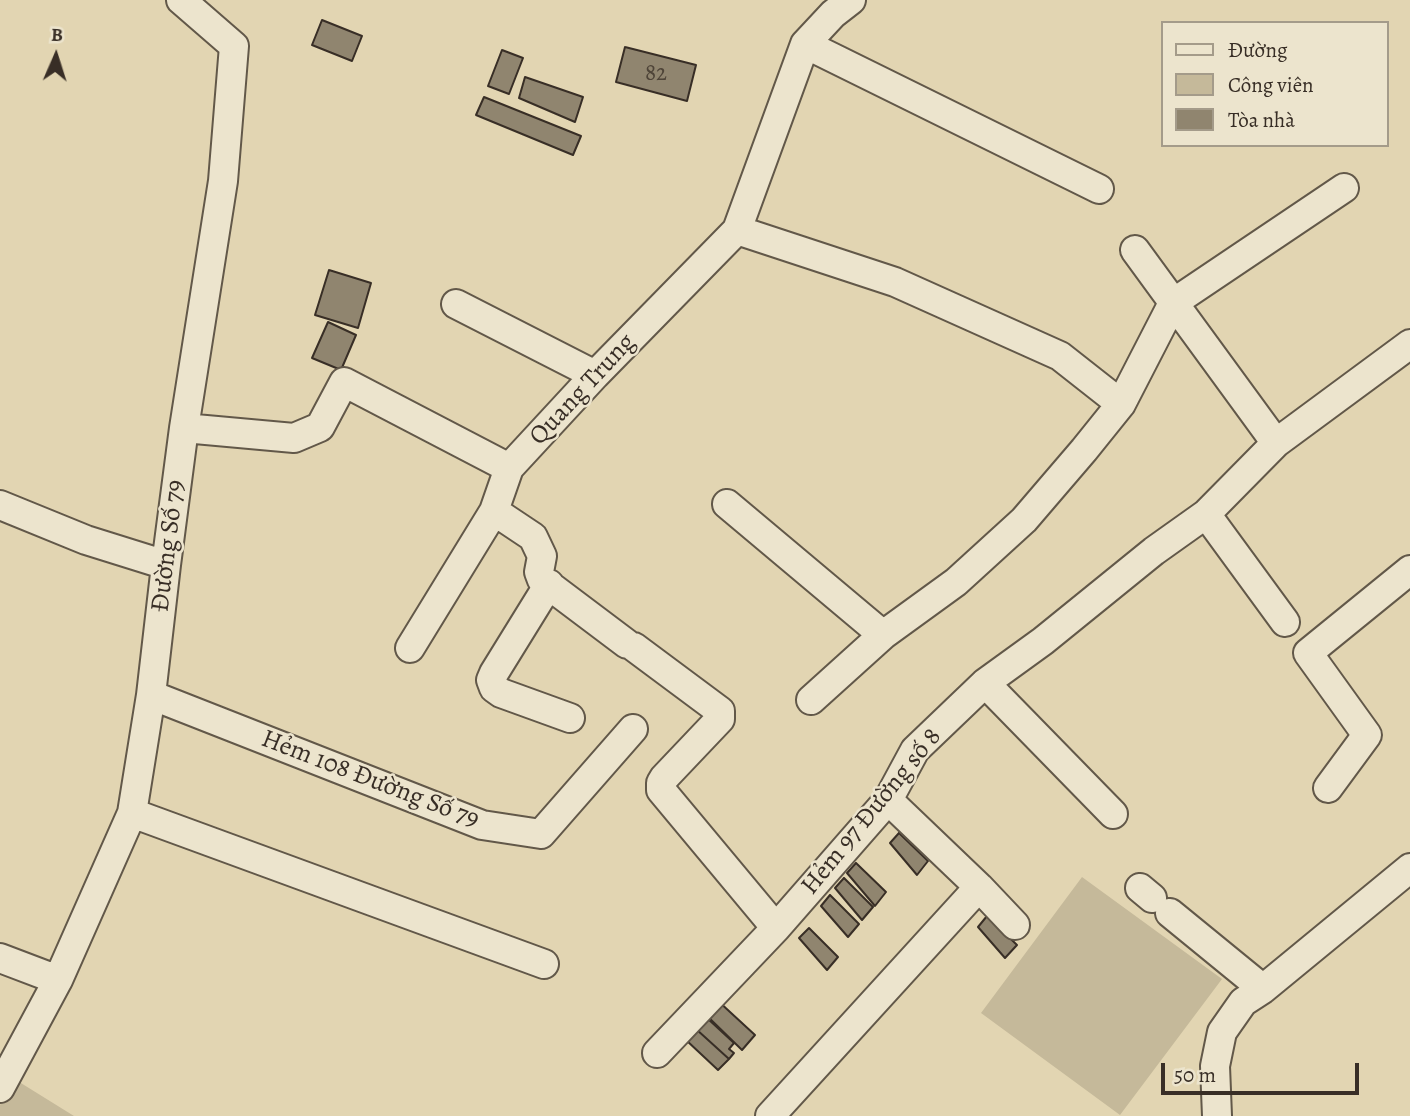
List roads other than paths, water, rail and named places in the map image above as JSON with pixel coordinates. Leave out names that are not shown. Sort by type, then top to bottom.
[{"type":"street","name":"Đường Số 79","points":[[0,1088],[58,981],[132,813],[151,695],[184,428],[223,181],[234,46],[181,0]]},
{"type":"street","name":"Quang Trung","points":[[184,428],[294,438],[320,427],[344,382],[509,468],[595,375],[737,230],[805,44],[833,14],[851,0]]},
{"type":"street","points":[[805,44],[1099,189]]},
{"type":"street","points":[[811,700],[883,635],[956,582],[1024,520],[1121,404],[1173,303],[1344,188]]},
{"type":"street","points":[[737,230],[895,282],[1060,356],[1121,404]]},
{"type":"street","points":[[1135,250],[1276,443]]},
{"type":"street","points":[[456,304],[595,375]]},
{"type":"street","points":[[1285,622],[1206,514],[1276,443],[1410,344]]},
{"type":"street","points":[[410,648],[494,511],[509,468]]},
{"type":"street","points":[[727,504],[883,635]]},
{"type":"street","points":[[0,506],[86,540],[166,565]]},
{"type":"street","points":[[494,511],[533,537],[542,556],[539,572],[542,580],[720,711],[720,719],[664,778],[661,790],[776,928]]},
{"type":"street","name":"Hẻm 97 Đường số 8","points":[[657,1053],[776,928],[888,800],[915,750],[985,683],[1043,641],[1154,551],[1206,514]]},
{"type":"street","points":[[1328,788],[1367,735],[1308,653],[1410,570]]},
{"type":"street","points":[[549,584],[491,680],[501,693],[569,718]]},
{"type":"street","points":[[985,683],[1112,814]]},
{"type":"street","name":"Hẻm 108 Đường Số 79","points":[[151,695],[482,825],[541,834],[633,729]]},
{"type":"street","points":[[888,800],[1015,925]]},
{"type":"street","points":[[132,813],[544,964]]},
{"type":"street","points":[[1217,1116],[1215,1066],[1222,1032],[1243,1002],[1264,989],[1406,879]]},
{"type":"street","points":[[770,1116],[979,887]]},
{"type":"street","points":[[1154,900],[1264,989]]},
{"type":"street","points":[[0,958],[58,981]]}]
